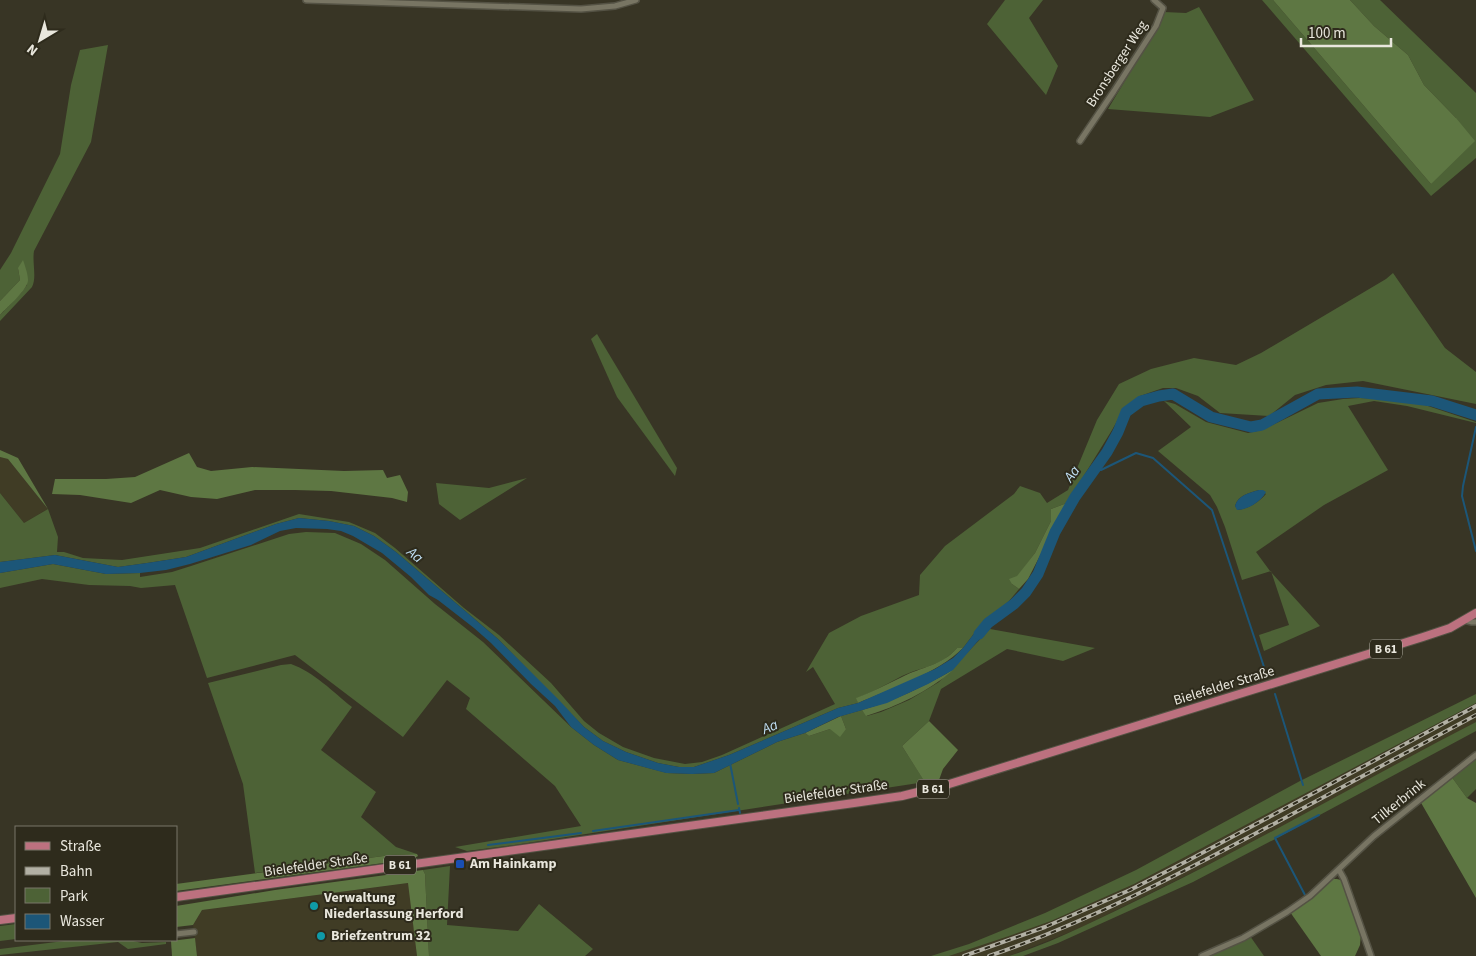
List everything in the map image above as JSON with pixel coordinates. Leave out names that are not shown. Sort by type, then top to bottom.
[{"type":"main road","name":"Bielefelder Straße","points":[[178,897],[854,803],[923,791],[1437,633],[1476,613]]},
{"type":"main road","points":[[0,920],[15,918]]},
{"type":"street","points":[[306,0],[581,9],[615,6],[636,0]]},
{"type":"street","name":"Bronsberger Weg","points":[[1080,141],[1156,26],[1163,8],[1154,0]]},
{"type":"street","points":[[1464,620],[1476,622]]},
{"type":"street","name":"Tilkerbrink","points":[[1202,956],[1243,938],[1310,896],[1374,836],[1476,755]]},
{"type":"street","points":[[1339,870],[1344,879],[1371,956]]},
{"type":"street","points":[[178,934],[194,932]]},
{"type":"shaded area","points":[[0,457],[8,459],[48,509],[24,523],[0,493]]},
{"type":"shaded area","points":[[1476,703],[1476,722],[1258,840],[1078,929],[1009,956],[949,956],[1051,921],[1134,884]]},
{"type":"shaded area","points":[[409,883],[417,956],[197,956],[193,925],[202,910]]},
{"type":"green space","points":[[1005,0],[1043,0],[1029,18],[1058,66],[1046,95],[987,24]]},
{"type":"green space","points":[[1262,0],[1273,0],[1431,184],[1456,118],[1424,85],[1408,55],[1374,26],[1350,0],[1380,0],[1476,93],[1476,158],[1431,196]]},
{"type":"green space","points":[[1273,0],[1350,0],[1374,26],[1408,55],[1424,85],[1475,141],[1431,184]]},
{"type":"green space","points":[[1199,7],[1254,100],[1210,117],[1108,109],[1158,26],[1164,12],[1186,13]]},
{"type":"green space","points":[[108,45],[91,142],[34,251],[34,279],[32,287],[0,321],[0,315],[27,285],[18,268],[20,280],[0,301],[0,270],[11,253],[60,154],[71,85],[80,50]]},
{"type":"green space","points":[[23,260],[28,275],[25,289],[0,315],[0,301],[20,280],[18,268]]},
{"type":"green space","points":[[1393,273],[1445,348],[1476,372],[1476,404],[1363,381],[1326,385],[1295,395],[1269,416],[1220,413],[1198,396],[1176,388],[1163,388],[1140,396],[1125,407],[1067,503],[1051,509],[1051,521],[1035,553],[1012,584],[1019,589],[1009,601],[979,627],[963,648],[957,648],[945,659],[902,676],[857,698],[858,703],[838,708],[729,755],[694,767],[679,767],[658,763],[626,752],[603,741],[584,727],[498,639],[396,552],[374,536],[354,526],[299,518],[276,524],[186,557],[118,567],[55,555],[0,562],[0,493],[24,523],[48,509],[58,537],[57,552],[64,552],[83,558],[122,560],[200,548],[299,514],[349,522],[375,533],[395,548],[464,608],[499,635],[551,683],[584,721],[599,733],[623,747],[654,758],[685,764],[702,762],[722,755],[835,704],[813,667],[806,672],[829,633],[861,616],[919,595],[920,575],[945,546],[1014,494],[1020,486],[1040,493],[1047,503],[1068,490],[1097,420],[1119,384],[1151,369],[1194,358],[1236,365],[1261,353],[1386,279]]},
{"type":"green space","points":[[597,334],[677,468],[675,476],[617,397],[591,339]]},
{"type":"green space","points":[[1359,398],[1388,399],[1425,405],[1476,422],[1407,406],[1374,401],[1348,406],[1388,470],[1324,505],[1256,552],[1270,571],[1242,580],[1225,527],[1210,495],[1158,451],[1191,427],[1164,401],[1175,404],[1206,422],[1248,433],[1262,430],[1318,403]],"holes":[[[1259,490],[1266,494],[1246,508],[1238,510],[1235,506],[1236,502],[1248,493]]]},
{"type":"green space","points":[[0,450],[18,458],[48,509],[8,459],[0,457]]},
{"type":"green space","points":[[189,453],[197,467],[211,471],[252,467],[344,471],[383,470],[387,478],[400,475],[408,492],[407,502],[392,498],[331,491],[295,490],[255,490],[217,499],[191,497],[160,490],[131,503],[80,495],[52,494],[55,479],[135,477]]},
{"type":"green space","points":[[527,478],[460,520],[439,504],[436,483],[489,488]]},
{"type":"green space","points":[[1067,503],[1028,579],[1019,589],[1009,579],[1017,576],[1035,553],[1051,521],[1051,509]]},
{"type":"green space","points":[[306,532],[335,533],[361,544],[385,560],[435,604],[483,642],[571,727],[594,745],[618,760],[667,773],[714,773],[777,742],[805,733],[809,736],[830,729],[846,729],[841,716],[862,710],[867,716],[881,712],[909,700],[939,682],[990,629],[1095,648],[1063,661],[1007,649],[941,689],[929,721],[902,746],[925,782],[467,851],[455,847],[581,826],[555,786],[466,709],[470,698],[447,680],[403,737],[295,655],[207,678],[175,585],[141,588],[89,585],[42,579],[0,588],[0,573],[53,564],[106,574],[140,573],[140,577],[172,572],[289,534]]},
{"type":"green space","points":[[1272,573],[1320,626],[1264,651],[1259,635],[1289,625]]},
{"type":"green space","points":[[957,648],[963,648],[953,657],[927,673],[858,703],[856,698],[938,662]]},
{"type":"green space","points":[[291,664],[308,672],[352,707],[321,750],[376,792],[361,817],[396,847],[417,854],[391,855],[255,873],[243,784],[208,683]]},
{"type":"green space","points":[[953,670],[923,692],[890,708],[866,716],[862,710],[909,693]]},
{"type":"green space","points":[[1476,694],[1476,703],[1134,884],[1051,921],[1009,936],[949,956],[931,956],[969,944],[1045,913],[1136,870],[1300,781]]},
{"type":"green space","points":[[841,716],[846,729],[840,737],[830,729],[809,736],[805,733]]},
{"type":"green space","points":[[929,721],[958,750],[943,769],[939,780],[926,784],[902,746]]},
{"type":"green space","points":[[1476,722],[1476,731],[1193,882],[1058,943],[1023,956],[1009,956],[1079,928],[1189,874],[1272,832]]},
{"type":"green space","points":[[1476,758],[1476,789],[1467,798],[1451,776]]},
{"type":"green space","points":[[1451,776],[1467,798],[1476,803],[1476,898],[1420,801]]},
{"type":"green space","points":[[417,854],[418,856],[413,859],[178,891],[178,884],[391,855]]},
{"type":"green space","points":[[450,866],[447,925],[518,931],[539,904],[593,949],[585,956],[429,956],[425,874],[423,870]]},
{"type":"green space","points":[[423,870],[425,874],[429,956],[417,956],[408,883],[202,910],[193,925],[178,927],[178,906],[275,890]]},
{"type":"green space","points":[[1332,879],[1341,880],[1361,934],[1360,945],[1355,956],[1321,956],[1290,912]]},
{"type":"green space","points":[[15,924],[15,939],[0,941],[0,926]]},
{"type":"green space","points":[[1250,936],[1264,956],[1206,956]]},
{"type":"green space","points":[[195,938],[197,956],[172,956],[171,941]]},
{"type":"green space","points":[[64,941],[166,942],[166,944],[128,949],[118,942],[0,955],[0,949]]},
{"type":"water","points":[[1259,490],[1266,492],[1261,499],[1249,507],[1237,510],[1235,506],[1239,499],[1244,495]]},
{"type":"water","points":[[299,518],[354,526],[374,536],[396,552],[498,639],[584,727],[603,741],[626,752],[658,763],[679,767],[694,767],[729,755],[838,708],[858,703],[935,669],[953,658],[979,627],[988,623],[990,629],[953,670],[887,703],[838,717],[805,733],[777,742],[714,773],[666,773],[618,760],[594,745],[571,727],[555,706],[474,628],[429,595],[382,553],[341,531],[296,528],[280,531],[251,545],[166,570],[106,574],[53,564],[0,573],[0,562],[55,555],[118,567],[186,557],[276,524]]},
{"type":"waterway","name":"Aa","points":[[979,634],[988,623],[1014,604],[1026,592],[1038,574],[1055,532],[1075,497],[1107,452],[1126,412],[1141,401],[1173,394],[1211,417],[1251,427],[1262,425],[1318,394],[1357,392],[1432,401],[1476,415]]},
{"type":"waterway","points":[[1476,427],[1462,496],[1476,551]]},
{"type":"waterway","points":[[1094,470],[1101,470],[1136,453],[1153,458],[1212,510],[1267,676]]},
{"type":"waterway","points":[[1275,694],[1303,785]]},
{"type":"waterway","points":[[730,763],[738,804]]},
{"type":"waterway","points":[[739,808],[740,813]]},
{"type":"waterway","points":[[593,831],[739,810]]},
{"type":"waterway","points":[[1305,895],[1275,838],[1319,815]]},
{"type":"waterway","points":[[488,845],[581,833]]},
{"type":"railway","points":[[964,956],[1045,927],[1130,890],[1476,706]]},
{"type":"railway","points":[[989,956],[1065,927],[1139,894],[1476,715]]},
{"type":"place","name":"Am Hainkamp","points":[[460,864]]},
{"type":"place","name":"Verwaltung Niederlassung Herford","points":[[314,906]]},
{"type":"place","name":"Briefzentrum 32","points":[[321,936]]}]
